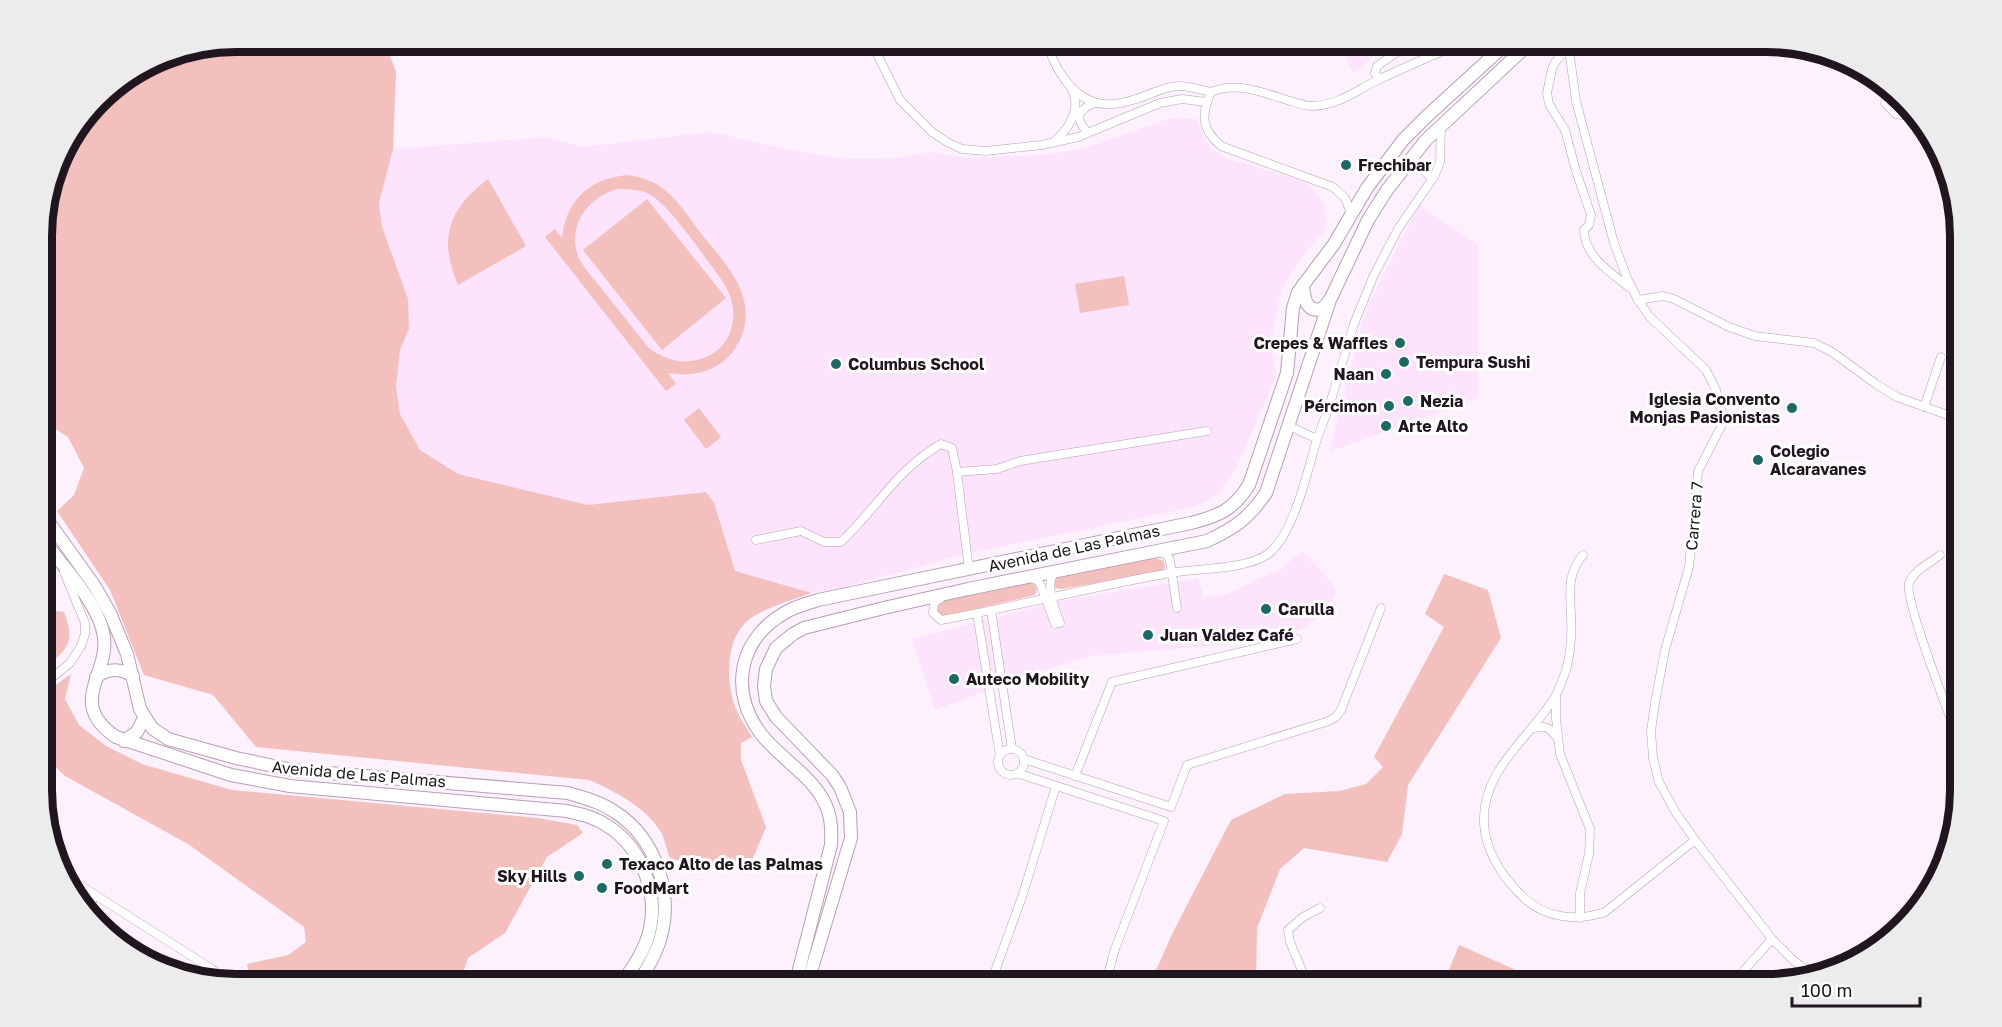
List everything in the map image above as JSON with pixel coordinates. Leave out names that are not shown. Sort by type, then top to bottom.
[{"type":"main road","name":"Avenida de Las Palmas","points":[[798,975],[831,845],[832,823],[827,807],[815,787],[770,744],[747,710],[741,675],[748,651],[764,629],[775,619],[799,606],[818,600],[1191,523],[1226,512],[1239,500],[1249,485],[1287,374],[1293,308],[1303,284],[1334,244],[1367,188],[1403,140],[1497,52]]},
{"type":"main road","name":"Avenida de Las Palmas","points":[[810,975],[851,838],[850,812],[840,787],[832,776],[782,724],[766,701],[764,686],[766,669],[776,648],[792,634],[804,628],[952,593],[1207,541],[1234,528],[1255,509],[1266,493],[1330,300],[1368,220],[1406,164],[1425,141],[1520,52]]},
{"type":"main road","points":[[1303,284],[1304,298],[1308,306],[1314,310],[1322,309],[1330,300]]},
{"type":"main road","name":"Avenida de Las Palmas","points":[[52,527],[94,585],[110,613],[123,641],[133,676],[136,699],[144,717],[168,739],[261,764],[293,770],[547,790],[587,798],[623,818],[642,837],[651,852],[662,882],[664,910],[660,940],[654,957],[643,975]]},
{"type":"main road","name":"Avenida de Las Palmas","points":[[52,552],[94,609],[103,629],[104,652],[92,692],[93,711],[109,733],[124,741],[231,775],[258,781],[290,786],[567,811],[596,819],[617,833],[636,854],[646,878],[652,904],[646,942],[627,975]]},
{"type":"main road","points":[[96,677],[107,671],[118,670],[133,676]]},
{"type":"main road","points":[[124,741],[137,732],[144,717]]},
{"type":"street","points":[[1050,52],[1073,92],[1074,116],[1066,131],[1054,142]]},
{"type":"street","points":[[1378,80],[1375,73],[1377,66],[1397,52]]},
{"type":"street","points":[[1066,80],[1083,97],[1095,103],[1115,105],[1178,86],[1211,92],[1222,87],[1244,88],[1311,106],[1338,101],[1378,80],[1441,52]]},
{"type":"street","points":[[1562,52],[1549,76],[1547,93],[1550,104],[1565,130],[1591,215],[1591,220],[1584,230],[1584,238],[1588,249],[1597,259],[1633,290]]},
{"type":"street","name":"Carrera 7","points":[[1569,52],[1576,101],[1614,243],[1633,290],[1649,316],[1706,370],[1716,390],[1721,409],[1722,425],[1715,441],[1702,459],[1698,471],[1689,567],[1665,650],[1651,731],[1653,758],[1659,783],[1695,840],[1773,939],[1794,961],[1809,969]]},
{"type":"street","points":[[876,53],[900,100],[932,132],[962,149],[986,151],[1054,142],[1088,133],[1161,103],[1182,99],[1206,102]]},
{"type":"street","points":[[1211,92],[1203,111],[1207,129],[1212,138],[1221,146],[1333,187],[1345,198],[1351,213]]},
{"type":"street","points":[[1886,97],[1885,103],[1896,114],[1904,115]]},
{"type":"street","points":[[1088,133],[1079,117],[1081,111],[1095,103]]},
{"type":"street","points":[[952,593],[934,603],[933,613],[936,617],[947,619],[977,614],[1172,573],[1239,565],[1267,555],[1277,546],[1290,521],[1302,489],[1354,324],[1373,277],[1398,229],[1433,179],[1440,162],[1441,125]]},
{"type":"street","points":[[1406,164],[1422,170],[1433,179]]},
{"type":"street","points":[[1638,300],[1663,296],[1674,299],[1729,327],[1755,336],[1814,343],[1832,352],[1875,384],[1897,397],[1950,416]]},
{"type":"street","points":[[1924,407],[1941,357]]},
{"type":"street","points":[[1287,425],[1317,439]]},
{"type":"street","points":[[957,472],[997,469],[1020,461],[1207,431]]},
{"type":"street","points":[[756,540],[801,531],[824,542],[841,542],[858,526],[898,476],[923,454],[941,444],[952,448],[969,570]]},
{"type":"street","points":[[1153,552],[1164,553],[1168,557],[1177,608]]},
{"type":"street","points":[[1582,555],[1575,564],[1571,578],[1569,652],[1557,694],[1498,769],[1485,801],[1485,834],[1490,852],[1499,869],[1526,900],[1547,912],[1563,917],[1580,918],[1605,912],[1695,840]]},
{"type":"street","points":[[1940,555],[1915,574],[1909,584],[1909,591],[1914,615],[1950,716]]},
{"type":"street","points":[[52,678],[70,663],[81,646],[86,623],[61,563]]},
{"type":"street","points":[[1049,598],[1050,580],[1056,571]]},
{"type":"street","points":[[1028,577],[1038,581],[1049,598],[1058,623]]},
{"type":"street","points":[[1024,759],[1171,807],[1187,765],[1336,717],[1341,710],[1381,608]]},
{"type":"street","points":[[991,610],[1012,749]]},
{"type":"street","points":[[977,614],[1000,756],[999,764],[1002,771],[1009,774],[1017,773],[1164,821],[1115,949],[1108,974]]},
{"type":"street","points":[[1075,776],[1112,682],[1297,639]]},
{"type":"street","points":[[1557,694],[1557,738],[1560,754],[1590,829],[1589,854],[1580,893],[1580,918]]},
{"type":"street","points":[[1530,730],[1543,725],[1550,728],[1557,738]]},
{"type":"street","points":[[1000,756],[1012,749],[1021,753],[1024,759],[1022,769],[1017,773]]},
{"type":"street","points":[[994,975],[1022,897],[1056,786]]},
{"type":"street","points":[[79,884],[217,973]]},
{"type":"street","points":[[92,903],[94,894]]},
{"type":"street","points":[[1304,974],[1290,942],[1288,930],[1303,917],[1320,908]]},
{"type":"street","points":[[1741,974],[1773,939]]},
{"type":"shaded area","points":[[1343,52],[1378,52],[1354,73]]},
{"type":"shaded area","points":[[225,53],[389,53],[396,72],[393,149],[379,203],[382,227],[408,299],[409,329],[400,350],[396,386],[400,414],[420,450],[458,474],[588,505],[706,492],[714,503],[735,571],[812,593],[773,607],[751,618],[742,626],[732,648],[729,673],[732,698],[752,737],[741,743],[741,760],[766,827],[753,858],[718,866],[670,859],[661,832],[638,807],[589,780],[256,747],[213,695],[144,675],[110,590],[57,511],[74,495],[84,468],[68,437],[53,427],[53,225],[56,201],[67,166],[77,145],[98,115],[115,98],[145,77],[178,62],[201,56]]},
{"type":"shaded area","name":"Columbus School","points":[[1171,118],[1196,119],[1206,143],[1229,159],[1309,185],[1323,203],[1327,221],[1325,230],[1297,264],[1281,291],[1271,342],[1276,377],[1237,466],[1219,493],[1193,507],[966,554],[841,588],[812,593],[735,571],[714,504],[698,492],[661,499],[588,505],[458,474],[420,450],[400,414],[396,386],[400,350],[409,329],[382,227],[379,203],[393,149],[548,137],[582,147],[710,132],[796,151],[847,159],[888,159],[930,152],[970,158],[1053,154],[1091,146]]},
{"type":"shaded area","points":[[627,175],[641,178],[653,182],[672,196],[728,267],[741,290],[744,302],[746,315],[744,329],[739,342],[725,360],[705,371],[691,374],[668,373],[676,384],[666,391],[545,237],[555,229],[562,238],[568,213],[574,202],[591,187],[613,177]],"holes":[[[617,189],[649,194],[667,209],[727,290],[732,301],[732,326],[726,340],[705,358],[677,361],[662,356],[648,347],[589,274],[579,258],[575,235],[582,215],[597,199]]]},
{"type":"shaded area","points":[[488,179],[526,246],[458,285],[449,253],[450,226],[464,202]]},
{"type":"shaded area","points":[[647,199],[726,298],[662,350],[583,250]]},
{"type":"shaded area","points":[[1419,205],[1478,245],[1478,398],[1329,452],[1366,310]]},
{"type":"shaded area","points":[[1124,276],[1129,305],[1080,313],[1075,284]]},
{"type":"shaded area","points":[[699,408],[721,437],[706,449],[684,420]]},
{"type":"shaded area","points":[[1302,551],[1328,577],[1337,592],[1327,611],[1300,630],[1250,642],[1091,656],[1012,681],[935,710],[912,639],[1059,601],[1198,578],[1204,598],[1227,594],[1282,568]]},
{"type":"shaded area","points":[[1155,558],[1164,561],[1163,571],[1061,589],[1056,588],[1053,584],[1060,576]]},
{"type":"shaded area","points":[[1444,574],[1488,590],[1501,638],[1408,785],[1402,834],[1387,862],[1304,848],[1280,869],[1257,928],[1256,974],[1154,974],[1173,932],[1231,820],[1285,794],[1339,791],[1366,784],[1383,767],[1374,757],[1444,627],[1425,614]]},
{"type":"shaded area","points":[[1027,582],[1035,585],[1037,590],[1035,595],[944,616],[936,613],[936,605],[941,602]]},
{"type":"shaded area","points":[[52,610],[64,612],[69,630],[67,644],[59,656],[52,661]]},
{"type":"shaded area","points":[[71,674],[65,699],[79,725],[106,746],[142,764],[232,790],[538,818],[577,825],[583,833],[547,857],[505,933],[468,958],[462,975],[249,975],[247,964],[288,955],[306,942],[304,927],[188,844],[65,776],[52,764],[52,687]]},
{"type":"shaded area","points":[[1459,945],[1525,974],[1447,974]]},
{"type":"place","name":"Frechibar","points":[[1346,165]]},
{"type":"place","name":"Crepes & Waffles","points":[[1400,343]]},
{"type":"place","name":"Tempura Sushi","points":[[1404,362]]},
{"type":"place","name":"Columbus School","points":[[836,364]]},
{"type":"place","name":"Naan","points":[[1386,374]]},
{"type":"place","name":"Nezia","points":[[1408,401]]},
{"type":"place","name":"Pércimon","points":[[1389,406]]},
{"type":"place","name":"Iglesia Convento Monjas Pasionistas","points":[[1792,408]]},
{"type":"place","name":"Arte Alto","points":[[1386,426]]},
{"type":"place","name":"Colegio Alcaravanes","points":[[1758,460]]},
{"type":"place","name":"Carulla","points":[[1266,609]]},
{"type":"place","name":"Juan Valdez Café","points":[[1148,635]]},
{"type":"place","name":"Auteco Mobility","points":[[954,679]]},
{"type":"place","name":"Texaco Alto de las Palmas","points":[[607,864]]},
{"type":"place","name":"Sky Hills","points":[[579,876]]},
{"type":"place","name":"FoodMart","points":[[602,888]]}]
